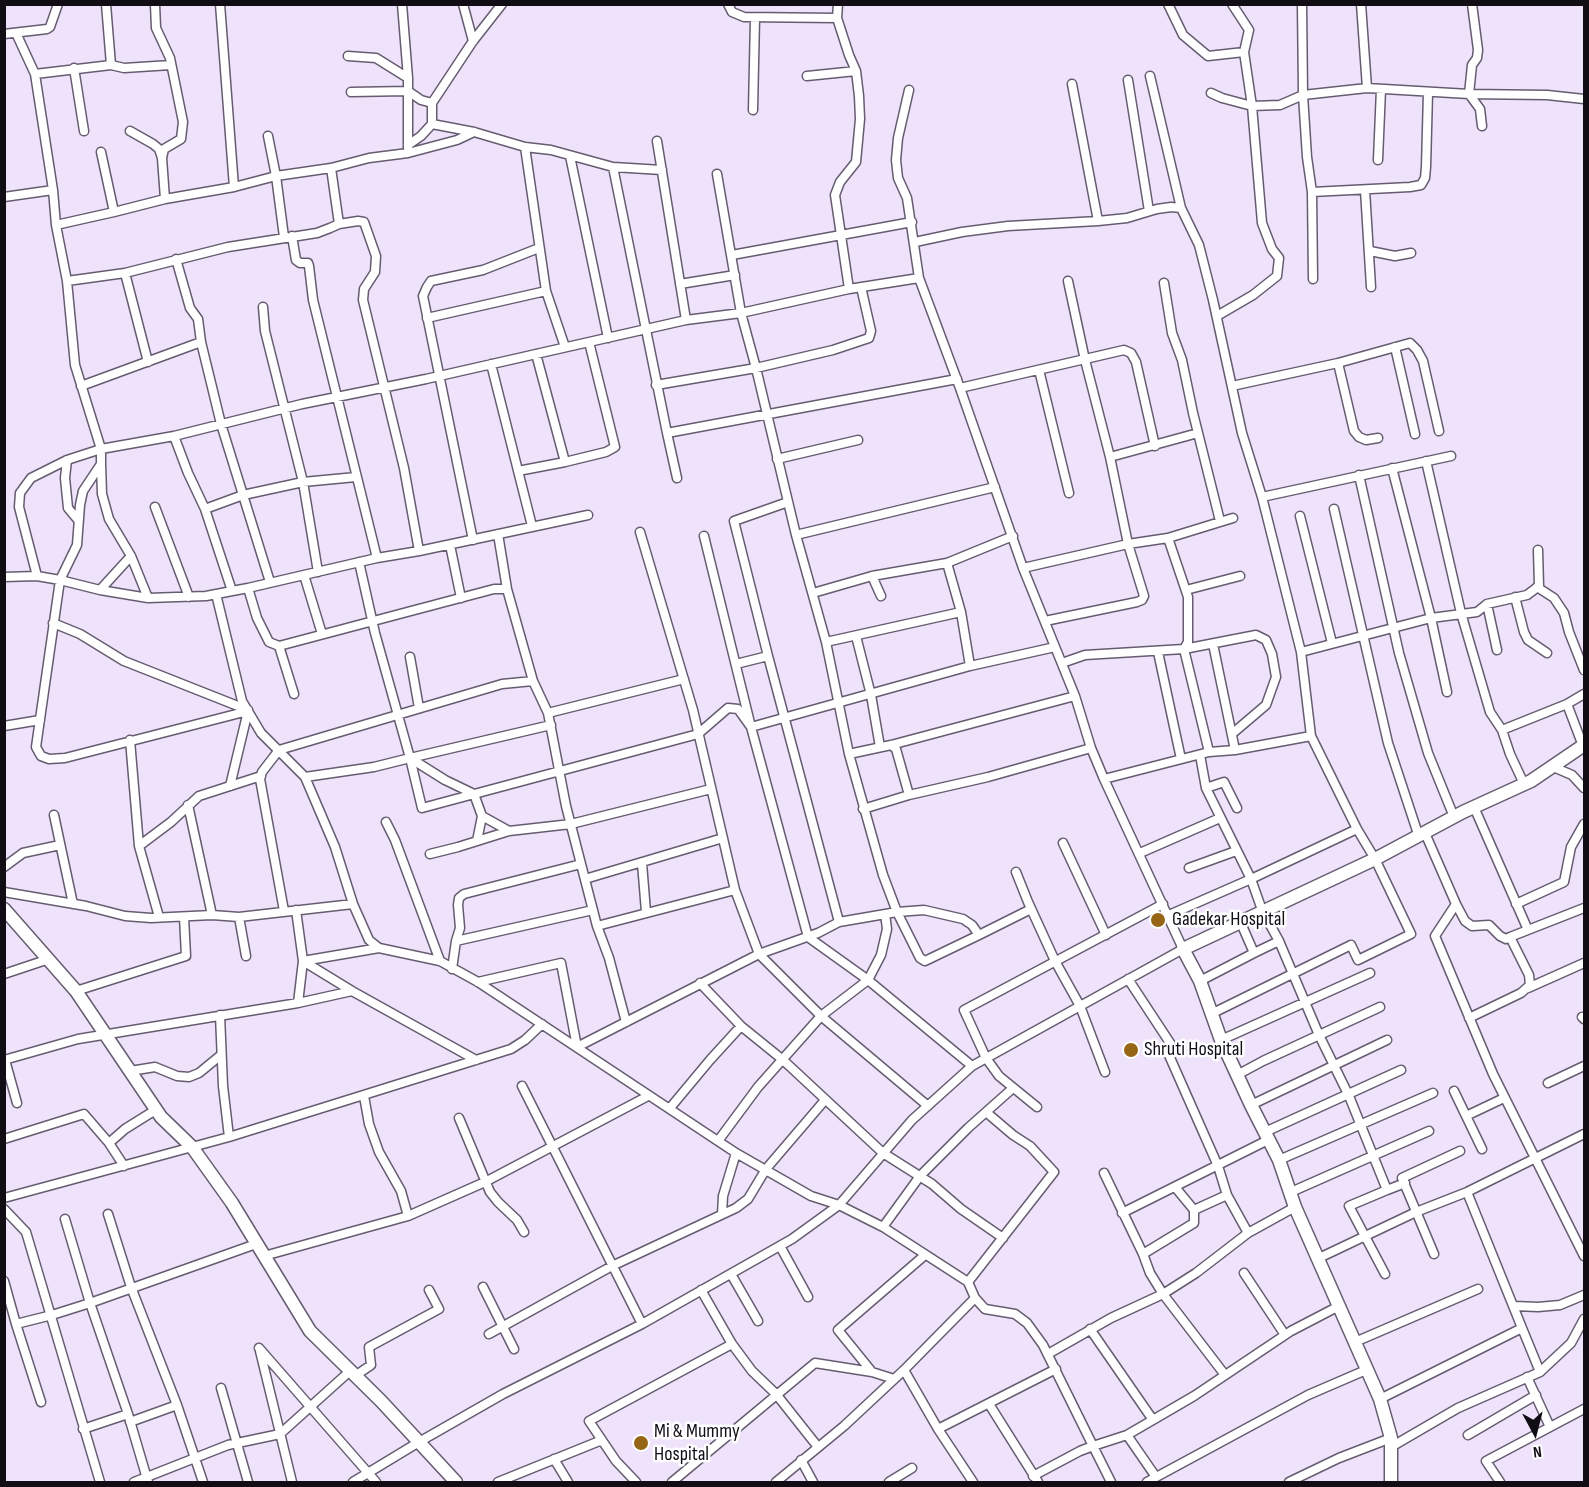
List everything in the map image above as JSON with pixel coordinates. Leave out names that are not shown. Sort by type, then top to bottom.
[{"type":"street","points":[[4,34],[47,29],[50,27],[58,4]]},
{"type":"street","points":[[106,4],[111,65]]},
{"type":"street","points":[[155,4],[156,28],[167,51],[183,122],[181,139],[164,149],[162,158]]},
{"type":"street","points":[[220,4],[234,187]]},
{"type":"street","points":[[402,4],[408,78],[408,149]]},
{"type":"street","points":[[463,4],[473,41]]},
{"type":"street","points":[[408,149],[432,124],[432,103],[473,41],[502,4]]},
{"type":"street","points":[[728,4],[732,12],[738,16],[837,18]]},
{"type":"street","points":[[838,4],[837,18],[856,71],[860,119],[856,162],[840,182],[835,195],[849,289]]},
{"type":"street","points":[[1168,4],[1183,35],[1208,56],[1245,52]]},
{"type":"street","points":[[1217,316],[1270,283],[1277,276],[1279,258],[1272,249],[1262,223],[1245,52],[1249,30],[1232,4]]},
{"type":"street","points":[[1302,4],[1303,95],[1312,192],[1313,279]]},
{"type":"street","points":[[1361,4],[1366,88]]},
{"type":"street","points":[[1472,4],[1478,50],[1468,94],[1480,109],[1482,126]]},
{"type":"street","points":[[753,110],[755,18]]},
{"type":"street","points":[[16,33],[35,74],[67,281],[75,364],[101,449],[102,494],[109,519],[131,556],[148,598]]},
{"type":"street","points":[[348,56],[376,58],[408,78]]},
{"type":"street","points":[[35,74],[111,65],[124,68],[171,65]]},
{"type":"street","points":[[74,68],[84,131]]},
{"type":"street","points":[[807,76],[856,71]]},
{"type":"street","points":[[1150,76],[1181,208],[1199,246],[1217,316],[1242,433],[1262,497],[1301,652],[1311,736],[1357,829],[1375,858],[1411,934],[1358,960],[1351,945],[1213,1013]]},
{"type":"street","points":[[1128,80],[1149,210]]},
{"type":"street","points":[[1072,84],[1098,221]]},
{"type":"street","points":[[1211,93],[1252,106],[1280,105],[1303,95],[1366,88],[1428,93],[1547,95],[1584,99]]},
{"type":"street","points":[[1378,160],[1381,89]]},
{"type":"street","points":[[909,90],[898,138],[896,160],[898,178],[908,198],[919,278],[1023,568],[1075,696],[1091,748],[1183,949],[1200,981],[1221,1041],[1279,1160],[1295,1207],[1380,1399],[1391,1443],[1391,1482]]},
{"type":"street","points":[[351,92],[408,91],[421,100],[432,103]]},
{"type":"street","points":[[1312,192],[1421,185],[1425,178],[1426,167],[1428,93]]},
{"type":"street","points":[[432,124],[474,132],[525,147],[551,150],[614,167],[662,170]]},
{"type":"street","points":[[130,131],[159,149],[162,158],[165,199]]},
{"type":"street","points":[[57,225],[165,199],[234,187],[276,176],[331,168],[408,149],[457,140],[474,132]]},
{"type":"street","points":[[268,136],[288,237],[296,260],[300,263],[308,263],[309,266],[314,300],[336,397],[377,558]]},
{"type":"street","points":[[657,141],[686,320]]},
{"type":"street","points":[[525,147],[546,291],[565,347]]},
{"type":"street","points":[[101,152],[114,212]]},
{"type":"street","points":[[570,156],[608,338]]},
{"type":"street","points":[[614,167],[656,386],[677,478]]},
{"type":"street","points":[[331,168],[339,224]]},
{"type":"street","points":[[717,174],[741,313],[766,416],[826,642],[863,809],[897,912],[920,958],[925,961],[1031,909]]},
{"type":"street","points":[[4,197],[53,190]]},
{"type":"street","points":[[1365,190],[1371,287]]},
{"type":"street","points":[[915,242],[962,232],[1008,226],[1127,218],[1149,210],[1181,208]]},
{"type":"street","points":[[67,281],[124,273],[228,247],[316,233],[339,224],[364,222],[376,256],[375,272],[364,289],[363,300],[404,468],[419,551]]},
{"type":"street","points":[[732,255],[912,222]]},
{"type":"street","points":[[473,540],[423,296],[431,281],[483,270],[539,248]]},
{"type":"street","points":[[1370,251],[1395,256],[1411,253]]},
{"type":"street","points":[[176,259],[190,308],[198,319],[201,342],[221,424],[270,582]]},
{"type":"street","points":[[124,273],[148,362]]},
{"type":"street","points":[[680,284],[735,275]]},
{"type":"street","points":[[37,576],[19,507],[20,493],[31,478],[68,460],[101,449],[174,436],[285,408],[440,376],[686,320],[741,313],[849,289],[919,278]]},
{"type":"street","points":[[1045,621],[1142,600],[1144,596],[1128,544],[1110,457],[1085,360],[1068,281]]},
{"type":"street","points":[[1164,283],[1172,333],[1182,360],[1220,521]]},
{"type":"street","points":[[656,386],[756,368],[833,350],[869,338],[871,331],[861,287]]},
{"type":"street","points":[[427,318],[546,291]]},
{"type":"street","points":[[262,307],[265,331],[303,482],[318,572]]},
{"type":"street","points":[[81,386],[201,342]]},
{"type":"street","points":[[518,471],[565,462],[612,450],[615,447],[589,342]]},
{"type":"street","points":[[1232,386],[1338,363],[1410,343],[1423,361],[1439,431]]},
{"type":"street","points":[[1395,347],[1415,434]]},
{"type":"street","points":[[960,388],[1124,350],[1131,353],[1136,362],[1155,446]]},
{"type":"street","points":[[536,354],[565,462]]},
{"type":"street","points":[[1338,363],[1354,431],[1366,440],[1378,438]]},
{"type":"street","points":[[491,364],[532,526]]},
{"type":"street","points":[[1038,370],[1069,493]]},
{"type":"street","points":[[667,434],[957,379]]},
{"type":"street","points":[[1110,457],[1198,433]]},
{"type":"street","points":[[174,436],[205,509],[232,591]]},
{"type":"street","points":[[777,459],[858,440]]},
{"type":"street","points":[[1262,497],[1451,456]]},
{"type":"street","points":[[68,460],[65,485],[68,508],[78,520]]},
{"type":"street","points":[[1426,461],[1461,613],[1490,712],[1502,730],[1524,784]]},
{"type":"street","points":[[101,464],[83,491],[77,545],[60,580],[36,747],[41,756],[49,759],[65,758],[248,711]]},
{"type":"street","points":[[1392,468],[1431,618],[1447,692]]},
{"type":"street","points":[[1359,475],[1399,653],[1428,753],[1454,818]]},
{"type":"street","points":[[205,509],[243,495],[303,482],[356,477]]},
{"type":"street","points":[[796,535],[995,487]]},
{"type":"street","points":[[788,502],[734,521],[839,922]]},
{"type":"street","points":[[155,507],[189,597]]},
{"type":"street","points":[[1334,509],[1388,743],[1422,835],[1465,921],[1472,926],[1489,925],[1506,939],[1584,908]]},
{"type":"street","points":[[4,577],[37,576],[148,598],[189,597],[248,588],[377,558],[450,545],[588,515]]},
{"type":"street","points":[[1300,516],[1332,643]]},
{"type":"street","points":[[1023,568],[1128,544],[1168,538],[1233,518]]},
{"type":"street","points":[[640,532],[684,679],[735,890],[759,954],[821,1016],[928,1106]]},
{"type":"street","points":[[498,534],[507,589],[533,681],[548,713],[581,864],[626,1022]]},
{"type":"street","points":[[704,536],[808,937],[868,980],[972,1066]]},
{"type":"street","points":[[813,593],[872,576],[947,563],[1013,536]]},
{"type":"street","points":[[1168,538],[1186,590],[1188,642],[1184,649],[1204,753],[1206,788],[1251,879],[1262,910],[1293,972],[1319,1035],[1349,1096],[1387,1190]]},
{"type":"street","points":[[450,545],[460,598]]},
{"type":"street","points":[[1301,652],[1431,618],[1477,612],[1487,604],[1527,595],[1539,586],[1538,550]]},
{"type":"street","points":[[100,590],[131,556]]},
{"type":"street","points":[[359,562],[372,621],[422,808],[698,734],[728,708],[738,709],[752,727]]},
{"type":"street","points":[[947,563],[961,612],[970,666]]},
{"type":"street","points":[[304,575],[322,634]]},
{"type":"street","points":[[872,576],[881,596]]},
{"type":"street","points":[[1186,590],[1240,576]]},
{"type":"street","points":[[1537,587],[1554,598],[1564,613],[1584,670]]},
{"type":"street","points":[[248,588],[257,618],[269,642],[279,646],[494,589],[507,589]]},
{"type":"street","points":[[216,594],[242,700],[261,733],[305,777],[335,847],[353,904],[369,939],[379,948]]},
{"type":"street","points":[[1515,597],[1528,640],[1547,653]]},
{"type":"street","points":[[1487,604],[1497,650]]},
{"type":"street","points":[[826,642],[961,612]]},
{"type":"street","points":[[53,623],[80,634],[124,661],[248,711]]},
{"type":"street","points":[[1062,663],[1085,655],[1184,649],[1256,635],[1266,640],[1272,654],[1276,677],[1266,705],[1233,733]]},
{"type":"street","points":[[856,636],[871,695],[880,747]]},
{"type":"street","points":[[1213,644],[1235,750]]},
{"type":"street","points":[[279,646],[294,694]]},
{"type":"street","points":[[752,727],[970,666],[1055,646]]},
{"type":"street","points":[[1158,652],[1181,759]]},
{"type":"street","points":[[736,664],[768,656]]},
{"type":"street","points":[[410,657],[419,708]]},
{"type":"street","points":[[548,713],[684,679]]},
{"type":"street","points":[[139,846],[171,822],[199,796],[261,776],[279,750],[502,684],[533,681]]},
{"type":"street","points":[[1502,730],[1567,704],[1584,694]]},
{"type":"street","points":[[849,754],[1075,696]]},
{"type":"street","points":[[353,1482],[503,1394],[642,1324],[780,1246],[839,1205],[912,1120],[972,1066],[1183,949],[1524,784],[1583,746],[1567,704]]},
{"type":"street","points":[[230,786],[248,711]]},
{"type":"street","points":[[4,726],[40,720]]},
{"type":"street","points":[[305,777],[374,766],[551,725]]},
{"type":"street","points":[[1104,779],[1204,753],[1235,750],[1311,736]]},
{"type":"street","points":[[130,740],[139,846],[159,917]]},
{"type":"street","points":[[891,745],[896,749],[909,795]]},
{"type":"street","points":[[863,809],[1091,748]]},
{"type":"street","points":[[410,758],[427,770],[474,794],[482,816],[477,841]]},
{"type":"street","points":[[1551,766],[1572,775],[1584,788]]},
{"type":"street","points":[[261,776],[284,911]]},
{"type":"street","points":[[1206,788],[1224,782],[1237,808]]},
{"type":"street","points":[[430,854],[509,831],[571,824],[711,789]]},
{"type":"street","points":[[188,805],[212,915]]},
{"type":"street","points":[[1474,807],[1528,930]]},
{"type":"street","points":[[54,815],[73,904]]},
{"type":"street","points":[[482,816],[509,831]]},
{"type":"street","points":[[1140,853],[1220,818]]},
{"type":"street","points":[[386,822],[395,840],[440,961]]},
{"type":"street","points":[[1516,904],[1564,882],[1571,847],[1584,824]]},
{"type":"street","points":[[1168,915],[1357,829]]},
{"type":"street","points":[[585,879],[723,838]]},
{"type":"street","points":[[1063,843],[1106,935]]},
{"type":"street","points":[[4,867],[23,853],[60,845]]},
{"type":"street","points":[[1189,868],[1236,850]]},
{"type":"street","points":[[642,863],[646,912]]},
{"type":"street","points":[[452,969],[460,928],[459,898],[464,894],[492,885],[581,864]]},
{"type":"street","points":[[1016,872],[1055,961],[1080,1006],[1105,1072]]},
{"type":"street","points":[[597,926],[735,890]]},
{"type":"street","points":[[4,892],[125,916],[151,918],[212,915],[239,917],[353,904]]},
{"type":"street","points":[[1037,1107],[999,1076],[986,1058],[964,1010],[1163,904]]},
{"type":"street","points":[[1456,904],[1435,936],[1504,1098],[1584,1256]]},
{"type":"street","points":[[4,909],[76,991],[161,1117],[192,1147],[232,1203],[310,1331],[456,1482]]},
{"type":"street","points":[[296,910],[303,961],[298,1003]]},
{"type":"street","points":[[456,941],[593,910]]},
{"type":"street","points":[[577,1047],[759,954],[808,937],[839,922],[924,910],[963,919],[972,925],[979,935]]},
{"type":"street","points":[[718,1141],[758,1087],[821,1016],[868,980],[881,955],[887,929],[885,914]]},
{"type":"street","points":[[76,991],[186,956],[184,917]]},
{"type":"street","points":[[239,917],[246,956]]},
{"type":"street","points":[[1240,921],[1254,953]]},
{"type":"street","points":[[1510,937],[1529,975],[1528,988]]},
{"type":"street","points":[[1200,981],[1278,941]]},
{"type":"street","points":[[303,961],[379,948],[440,961],[478,982],[736,1153],[811,1196],[839,1205],[883,1227],[968,1282],[975,1298],[985,1309],[1015,1314],[1027,1323],[1043,1344],[1111,1482]]},
{"type":"street","points":[[4,974],[49,959]]},
{"type":"street","points":[[303,961],[476,1060]]},
{"type":"street","points":[[478,982],[561,963],[577,1047]]},
{"type":"street","points":[[1468,1018],[1584,963]]},
{"type":"street","points":[[1221,1041],[1370,974]]},
{"type":"street","points":[[1128,979],[1174,1049],[1168,1053],[1218,1166],[1227,1196],[1248,1233]]},
{"type":"street","points":[[700,983],[741,1026],[783,1060],[883,1153],[920,1176],[1003,1238]]},
{"type":"street","points":[[16,1103],[5,1060],[78,1039],[298,1003],[352,991]]},
{"type":"street","points":[[1237,1075],[1380,1006]]},
{"type":"street","points":[[220,1015],[222,1086],[229,1137]]},
{"type":"street","points":[[4,1198],[229,1137],[511,1049],[542,1024]]},
{"type":"street","points":[[670,1108],[741,1026]]},
{"type":"street","points":[[1251,1105],[1387,1040]]},
{"type":"street","points":[[130,1071],[155,1067],[177,1076],[189,1077],[199,1073],[221,1055]]},
{"type":"street","points":[[1548,1083],[1584,1065]]},
{"type":"street","points":[[1122,1213],[1218,1166],[1266,1136],[1401,1070]]},
{"type":"street","points":[[522,1086],[642,1324]]},
{"type":"street","points":[[883,1227],[920,1176],[1013,1088]]},
{"type":"street","points":[[1454,1091],[1482,1149]]},
{"type":"street","points":[[1279,1160],[1432,1093]]},
{"type":"street","points":[[364,1096],[369,1124],[379,1152],[400,1191],[408,1216]]},
{"type":"street","points":[[264,1256],[408,1216],[485,1182],[553,1148],[596,1122],[648,1096]]},
{"type":"street","points":[[1466,1116],[1504,1098]]},
{"type":"street","points":[[489,1334],[612,1266],[736,1208],[748,1199],[766,1169],[825,1100]]},
{"type":"street","points":[[109,1143],[125,1129],[157,1109]]},
{"type":"street","points":[[968,1282],[1054,1172],[1030,1146],[986,1112]]},
{"type":"street","points":[[4,1138],[84,1114],[109,1143],[124,1166]]},
{"type":"street","points":[[459,1118],[485,1182],[498,1202],[517,1220],[524,1232]]},
{"type":"street","points":[[1291,1192],[1429,1131]]},
{"type":"street","points":[[1319,1258],[1364,1235],[1467,1192],[1584,1134]]},
{"type":"street","points":[[1434,1254],[1402,1178],[1460,1151]]},
{"type":"street","points":[[722,1214],[723,1196],[736,1153]]},
{"type":"street","points":[[1104,1173],[1150,1273],[1163,1294],[1225,1375]]},
{"type":"street","points":[[1385,1274],[1349,1206],[1405,1183]]},
{"type":"street","points":[[1143,1254],[1194,1223],[1194,1210],[1175,1187]]},
{"type":"street","points":[[1467,1192],[1540,1372]]},
{"type":"street","points":[[1194,1210],[1227,1196]]},
{"type":"street","points":[[1048,1354],[1111,1318],[1163,1294],[1196,1273],[1248,1233],[1295,1207]]},
{"type":"street","points":[[4,1209],[26,1232],[100,1482]]},
{"type":"street","points":[[108,1214],[131,1287],[177,1405],[203,1482]]},
{"type":"street","points":[[65,1219],[147,1480]]},
{"type":"street","points":[[16,1324],[90,1303],[256,1244]]},
{"type":"street","points":[[780,1246],[808,1297]]},
{"type":"street","points":[[872,1372],[838,1330],[925,1255]]},
{"type":"street","points":[[1244,1273],[1285,1335]]},
{"type":"street","points":[[731,1274],[758,1321]]},
{"type":"street","points":[[4,1281],[41,1402]]},
{"type":"street","points":[[483,1287],[514,1349]]},
{"type":"street","points":[[1355,1342],[1478,1289]]},
{"type":"street","points":[[134,1482],[147,1480],[228,1445],[280,1434],[309,1407],[352,1374],[371,1365],[369,1347],[439,1309],[429,1290]]},
{"type":"street","points":[[701,1290],[732,1344],[752,1371],[776,1394],[818,1447]]},
{"type":"street","points":[[1515,1306],[1538,1308],[1560,1305],[1584,1295]]},
{"type":"street","points":[[776,1482],[844,1426],[904,1370],[975,1298]]},
{"type":"street","points":[[989,1404],[1036,1479],[1080,1451],[1126,1435],[1153,1420],[1285,1335],[1339,1306]]},
{"type":"street","points":[[1289,1482],[1339,1458],[1391,1443],[1458,1408],[1540,1372],[1571,1343],[1584,1319]]},
{"type":"street","points":[[1380,1399],[1522,1328]]},
{"type":"street","points":[[1090,1329],[1153,1420]]},
{"type":"street","points":[[636,1482],[616,1461],[589,1421],[732,1344]]},
{"type":"street","points":[[292,1482],[259,1348],[376,1482]]},
{"type":"street","points":[[672,1482],[815,1363],[872,1372],[894,1379]]},
{"type":"street","points":[[938,1429],[1056,1369]]},
{"type":"street","points":[[904,1370],[938,1429],[973,1482]]},
{"type":"street","points":[[1147,1482],[1308,1395],[1366,1370]]},
{"type":"street","points":[[1527,1377],[1550,1427]]},
{"type":"street","points":[[220,1388],[248,1482]]},
{"type":"street","points":[[1468,1435],[1536,1395]]},
{"type":"street","points":[[83,1429],[177,1405]]},
{"type":"street","points":[[1500,1482],[1486,1461],[1584,1409]]},
{"type":"street","points":[[1126,1435],[1156,1477]]},
{"type":"street","points":[[498,1482],[602,1440]]},
{"type":"street","points":[[554,1459],[568,1482]]},
{"type":"street","points":[[801,1460],[813,1482]]},
{"type":"street","points":[[889,1482],[912,1468]]},
{"type":"place","name":"Gadekar Hospital","points":[[1158,920]]},
{"type":"place","name":"Shruti Hospital","points":[[1131,1050]]},
{"type":"place","name":"Mi & Mummy Hospital","points":[[641,1443]]}]
